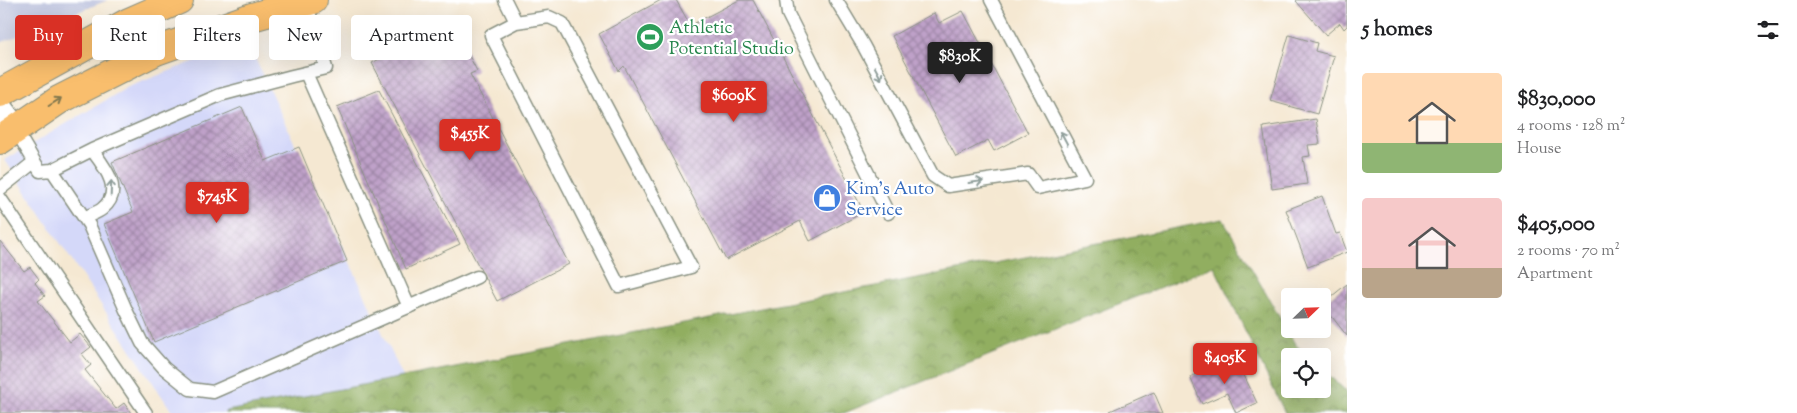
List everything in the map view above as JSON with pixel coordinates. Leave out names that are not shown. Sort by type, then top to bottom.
[{"type":"main road","points":[[0,93],[129,22],[179,0]]},
{"type":"main road","points":[[5,126],[156,50],[252,17],[309,1]]},
{"type":"lane","points":[[505,0],[516,22]]},
{"type":"lane","points":[[786,0],[788,14],[888,213]]},
{"type":"lane","points":[[836,0],[863,45],[933,176],[948,186],[1028,174],[1038,188],[1085,178],[990,0]]},
{"type":"lane","points":[[5,126],[40,171],[52,170],[92,150],[220,95],[326,68],[309,1]]},
{"type":"lane","points":[[549,17],[562,22],[691,267],[620,286],[491,35],[516,22],[549,17]]},
{"type":"lane","points":[[306,73],[409,307]]},
{"type":"lane","points":[[84,218],[102,209],[109,200],[112,190],[111,178],[92,150]]},
{"type":"lane","points":[[0,189],[34,162]]},
{"type":"lane","points":[[52,170],[89,225],[142,343],[164,368],[190,389],[213,392],[477,277]]},
{"type":"lane","points":[[0,198],[146,413]]},
{"type":"shaded area","points":[[0,0],[108,0],[70,15],[15,15],[15,37],[0,43]]},
{"type":"shaded area","points":[[198,60],[256,60],[404,379],[226,413],[173,413],[5,160],[128,87]]},
{"type":"green space","points":[[1223,219],[1281,320],[1281,338],[1292,338],[1299,348],[1281,348],[1281,398],[1331,398],[1331,377],[1347,392],[1347,413],[1285,413],[1214,266],[844,413],[224,413]]},
{"type":"building","points":[[661,0],[676,0],[693,30],[699,27],[695,23],[739,0],[753,0],[864,212],[810,241],[800,221],[726,260],[624,66],[619,71],[599,34]]},
{"type":"building","points":[[1297,0],[1347,0],[1347,26],[1344,29],[1340,23],[1326,35]]},
{"type":"building","points":[[963,11],[1028,133],[994,151],[988,140],[956,157],[892,36],[934,13],[939,23]]},
{"type":"building","points":[[1289,35],[1317,43],[1315,51],[1334,56],[1317,114],[1270,101]]},
{"type":"building","points":[[378,60],[471,60],[477,71],[470,74],[569,264],[497,301],[372,63]]},
{"type":"building","points":[[379,90],[460,244],[406,269],[337,107]]},
{"type":"building","points":[[242,107],[265,161],[299,147],[347,261],[154,342],[104,224],[133,212],[112,162]]},
{"type":"building","points":[[1316,119],[1320,144],[1308,145],[1310,156],[1303,157],[1307,184],[1272,189],[1263,127]]},
{"type":"building","points":[[1322,196],[1336,234],[1340,233],[1347,252],[1308,267],[1286,210]]},
{"type":"building","points":[[0,241],[24,271],[30,267],[39,279],[35,283],[45,296],[38,301],[70,342],[80,334],[91,347],[82,354],[91,365],[85,370],[116,409],[124,403],[131,413],[0,413]]},
{"type":"building","points":[[1347,284],[1347,336],[1331,316],[1331,297]]},
{"type":"building","points":[[1235,356],[1257,403],[1236,413],[1227,393],[1202,404],[1190,377]]},
{"type":"building","points":[[1154,392],[1163,413],[1111,413],[1110,411]]},
{"type":"place","name":"Athletic Potential Studio","points":[[650,37]]},
{"type":"place","name":"Kim's Auto Service","points":[[827,198]]}]
